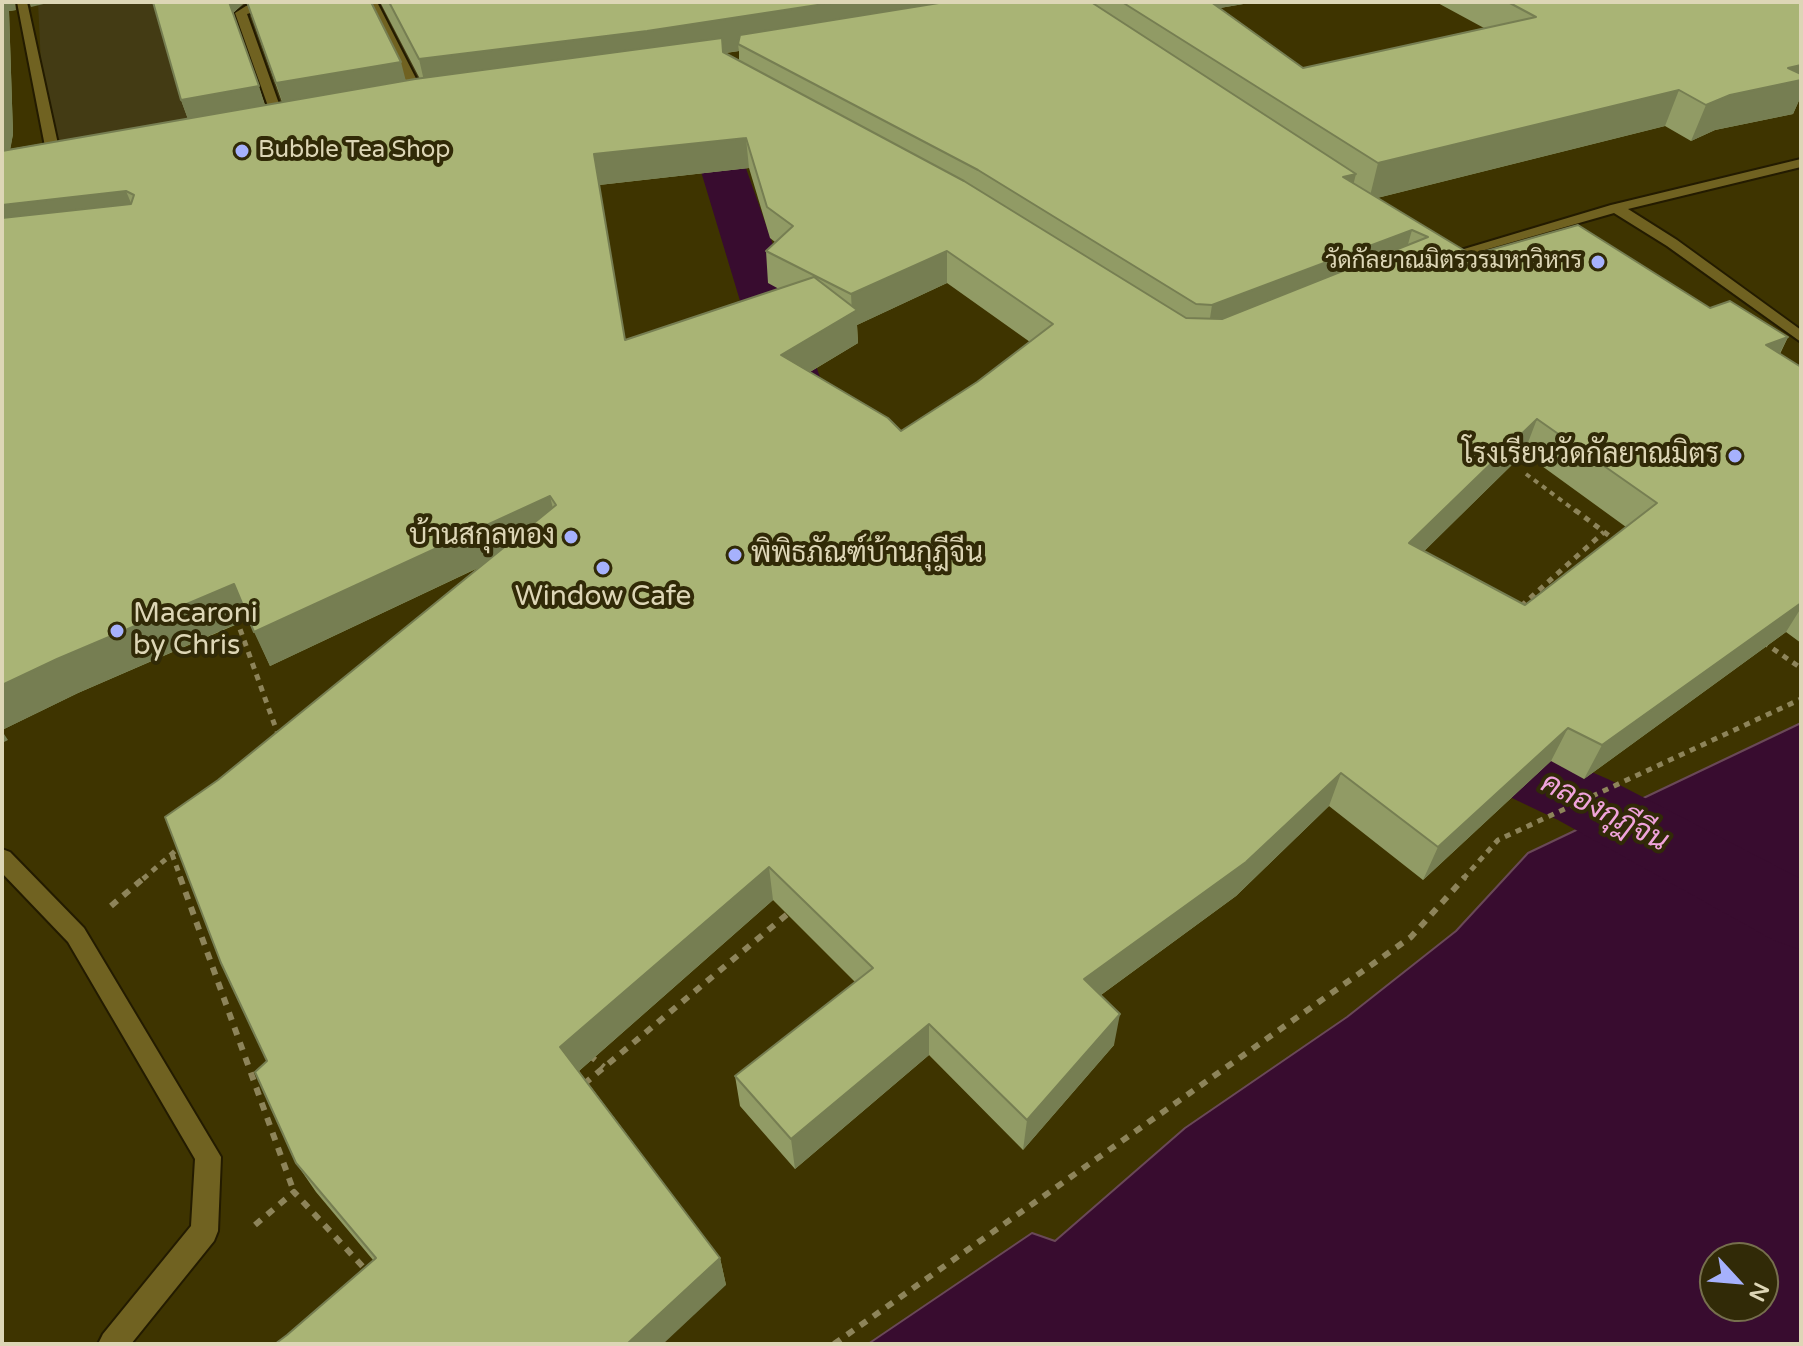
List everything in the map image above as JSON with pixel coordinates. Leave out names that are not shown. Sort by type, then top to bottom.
[{"type":"street","points":[[22,2],[49,168],[71,164]]},
{"type":"street","points":[[281,126],[241,13],[250,8],[285,2]]},
{"type":"street","points":[[372,2],[422,102]]},
{"type":"street","points":[[407,105],[437,100]]},
{"type":"street","points":[[266,129],[297,123]]},
{"type":"street","points":[[1433,252],[1443,259],[1616,208],[1801,163]]},
{"type":"street","points":[[1616,208],[1672,243],[1801,337]]},
{"type":"street","points":[[2,858],[76,935],[208,1157],[204,1231],[113,1344]]},
{"type":"path","points":[[1526,474],[1623,547]]},
{"type":"path","points":[[1513,613],[1604,532]]},
{"type":"path","points":[[232,607],[281,743]]},
{"type":"path","points":[[1762,642],[1801,668]]},
{"type":"path","points":[[834,1344],[921,1286],[1411,937],[1498,840],[1801,699]]},
{"type":"path","points":[[76,935],[195,835]]},
{"type":"path","points":[[172,854],[294,1192],[364,1270],[376,1260]]},
{"type":"path","points":[[580,1087],[795,907]]},
{"type":"path","points":[[579,1048],[604,1067]]},
{"type":"path","points":[[246,1232],[294,1192]]},
{"type":"shaded area","points":[[38,2],[465,2],[513,84],[46,168]]},
{"type":"shaded area","points":[[1801,723],[1801,1344],[868,1344],[1032,1233],[1055,1241],[1185,1128],[1347,1017],[1456,931],[1528,853]]},
{"type":"building","points":[[153,2],[229,2],[259,86],[181,100]]},
{"type":"building","points":[[247,2],[371,2],[401,62],[276,83]]},
{"type":"building","points":[[389,2],[837,2],[647,31],[419,59]]},
{"type":"building","points":[[945,2],[1091,2],[1356,174],[1343,177],[1472,255],[1578,225],[1710,308],[1730,301],[1788,337],[1766,345],[1801,367],[1801,603],[1602,745],[1568,728],[1438,847],[1341,773],[1246,862],[1084,979],[1120,1014],[1027,1120],[929,1024],[791,1139],[735,1076],[873,968],[769,867],[560,1047],[720,1258],[627,1344],[275,1344],[376,1258],[296,1163],[255,1072],[267,1061],[221,963],[165,817],[218,780],[556,505],[550,496],[254,632],[234,584],[2,685],[2,218],[131,204],[134,195],[126,191],[2,205],[2,151],[415,79],[722,38],[723,52],[964,181],[1186,318],[1222,319],[1428,237],[1412,230],[1212,305],[1196,304],[978,170],[738,44],[740,35]],"holes":[[[746,138],[767,207],[793,226],[766,251],[851,294],[947,251],[1053,324],[977,382],[901,431],[888,418],[781,355],[857,310],[814,277],[625,340],[594,154]],[[1537,419],[1657,503],[1525,605],[1409,543]]]},
{"type":"building","points":[[1122,2],[1211,2],[1303,68],[1536,17],[1508,2],[1801,2],[1801,65],[1788,68],[1801,74],[1801,80],[1730,95],[1706,105],[1679,90],[1378,163]]},
{"type":"waterway","name":"คลองกุฎีจีน","points":[[660,2],[673,16],[790,377],[794,380]]},
{"type":"waterway","name":"คลองกุฎีจีน","points":[[1449,737],[1584,800],[1801,917]]},
{"type":"place","name":"Bubble Tea Shop","points":[[242,151]]},
{"type":"place","name":"วัดกัลยาณมิตรวรมหาวิหาร","points":[[1598,262]]},
{"type":"place","name":"โรงเรียนวัดกัลยาณมิตร","points":[[1735,456]]},
{"type":"place","name":"บ้านสกุลทอง","points":[[571,537]]},
{"type":"place","name":"พิพิธภัณฑ์บ้านกุฎีจีน","points":[[735,555]]},
{"type":"place","name":"Window Cafe","points":[[603,568]]},
{"type":"place","name":"Macaroni by Chris","points":[[117,631]]}]
